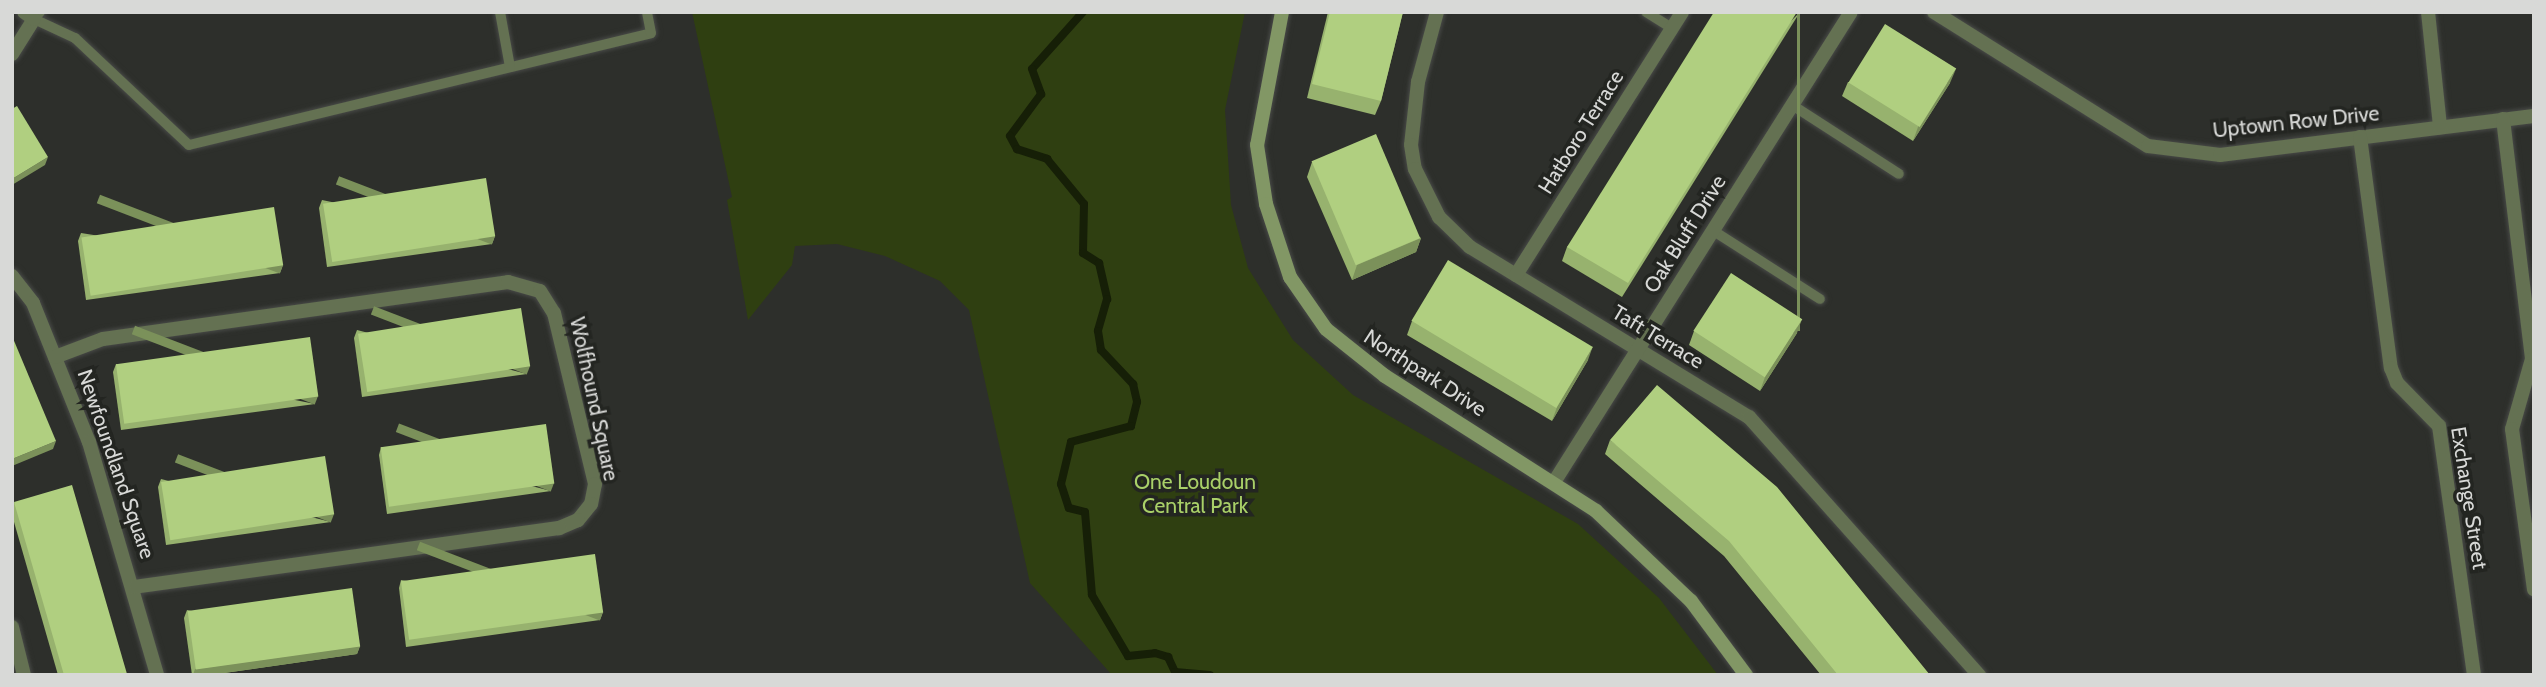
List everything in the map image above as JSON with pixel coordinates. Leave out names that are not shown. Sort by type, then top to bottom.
[{"type":"street","name":"Northpark Drive","points":[[1282,12],[1257,145],[1266,204],[1290,277],[1325,329],[1360,358],[1556,480],[1691,601],[1746,675]]},
{"type":"street","name":"Taft Terrace","points":[[1437,12],[1412,118],[1415,169],[1455,235],[1749,417],[1979,675]]},
{"type":"street","name":"Hatboro Terrace","points":[[1516,275],[1682,12]]},
{"type":"street","name":"Oak Bluff Drive","points":[[1556,480],[1637,347],[1851,12]]},
{"type":"street","name":"Uptown Row Drive","points":[[1934,12],[2148,146],[2220,155],[2534,116]]},
{"type":"street","points":[[2428,12],[2440,127]]},
{"type":"street","points":[[12,54],[33,15]]},
{"type":"street","points":[[2503,119],[2532,359],[2512,429],[2534,590]]},
{"type":"street","name":"Exchange Street","points":[[2360,137],[2391,368],[2396,383],[2439,426],[2474,675]]},
{"type":"street","name":"Newfoundland Square","points":[[12,276],[27,293],[55,357],[136,587],[158,675]]},
{"type":"street","name":"Wolfhound Square","points":[[55,357],[103,338],[508,282],[540,290],[554,313],[595,484],[591,504],[578,520],[559,528],[136,587]]},
{"type":"street","points":[[12,627],[24,675]]},
{"type":"lane","points":[[499,12],[510,67]]},
{"type":"lane","points":[[33,15],[75,38],[189,145],[651,33],[647,12]]},
{"type":"lane","points":[[1646,12],[1672,28]]},
{"type":"lane","points":[[1792,105],[1899,174]]},
{"type":"lane","points":[[1712,230],[1820,299]]},
{"type":"green space","name":"One Loudoun Central Park","points":[[692,12],[1245,12],[1225,110],[1231,205],[1248,268],[1293,340],[1353,395],[1578,524],[1659,598],[1718,675],[1112,675],[1030,583],[969,310],[940,281],[885,256],[837,244],[795,246],[792,265],[748,320],[727,200],[732,197]]},
{"type":"building","points":[[1330,12],[1403,12],[1381,101],[1312,84]]},
{"type":"building","points":[[1714,12],[1797,12],[1628,283],[1567,247]]},
{"type":"building","points":[[1885,24],[1956,69],[1920,127],[1848,83]]},
{"type":"building","points":[[17,106],[48,157],[12,179],[12,109]]},
{"type":"building","points":[[1376,134],[1420,238],[1356,265],[1312,161]]},
{"type":"building","points":[[486,178],[495,236],[332,262],[323,204]]},
{"type":"building","points":[[274,207],[283,265],[91,296],[81,238]]},
{"type":"building","points":[[1448,260],[1593,347],[1556,408],[1411,321]]},
{"type":"building","points":[[1731,273],[1802,319],[1765,377],[1693,331]]},
{"type":"building","points":[[521,308],[530,366],[367,392],[358,334]]},
{"type":"building","points":[[12,336],[56,441],[12,459]]},
{"type":"building","points":[[310,337],[318,396],[124,424],[116,364]]},
{"type":"building","points":[[1657,385],[1777,487],[1930,675],[1838,675],[1729,541],[1610,440]]},
{"type":"building","points":[[546,424],[554,483],[389,507],[381,447]]},
{"type":"building","points":[[325,456],[334,514],[170,540],[161,482]]},
{"type":"building","points":[[72,485],[127,674],[124,675],[64,675],[14,502]]},
{"type":"building","points":[[595,554],[603,612],[409,640],[401,581]]},
{"type":"building","points":[[352,588],[360,646],[196,670],[188,611]]},
{"type":"waterway","points":[[1083,12],[1032,69],[1041,94],[1010,136],[1017,149],[1047,159],[1084,204],[1083,253],[1099,263],[1107,299],[1098,331],[1101,350],[1133,384],[1137,402],[1131,426],[1071,442],[1061,484],[1069,508],[1085,512],[1092,595],[1128,656],[1155,653],[1168,657],[1175,672],[1210,675]]}]
